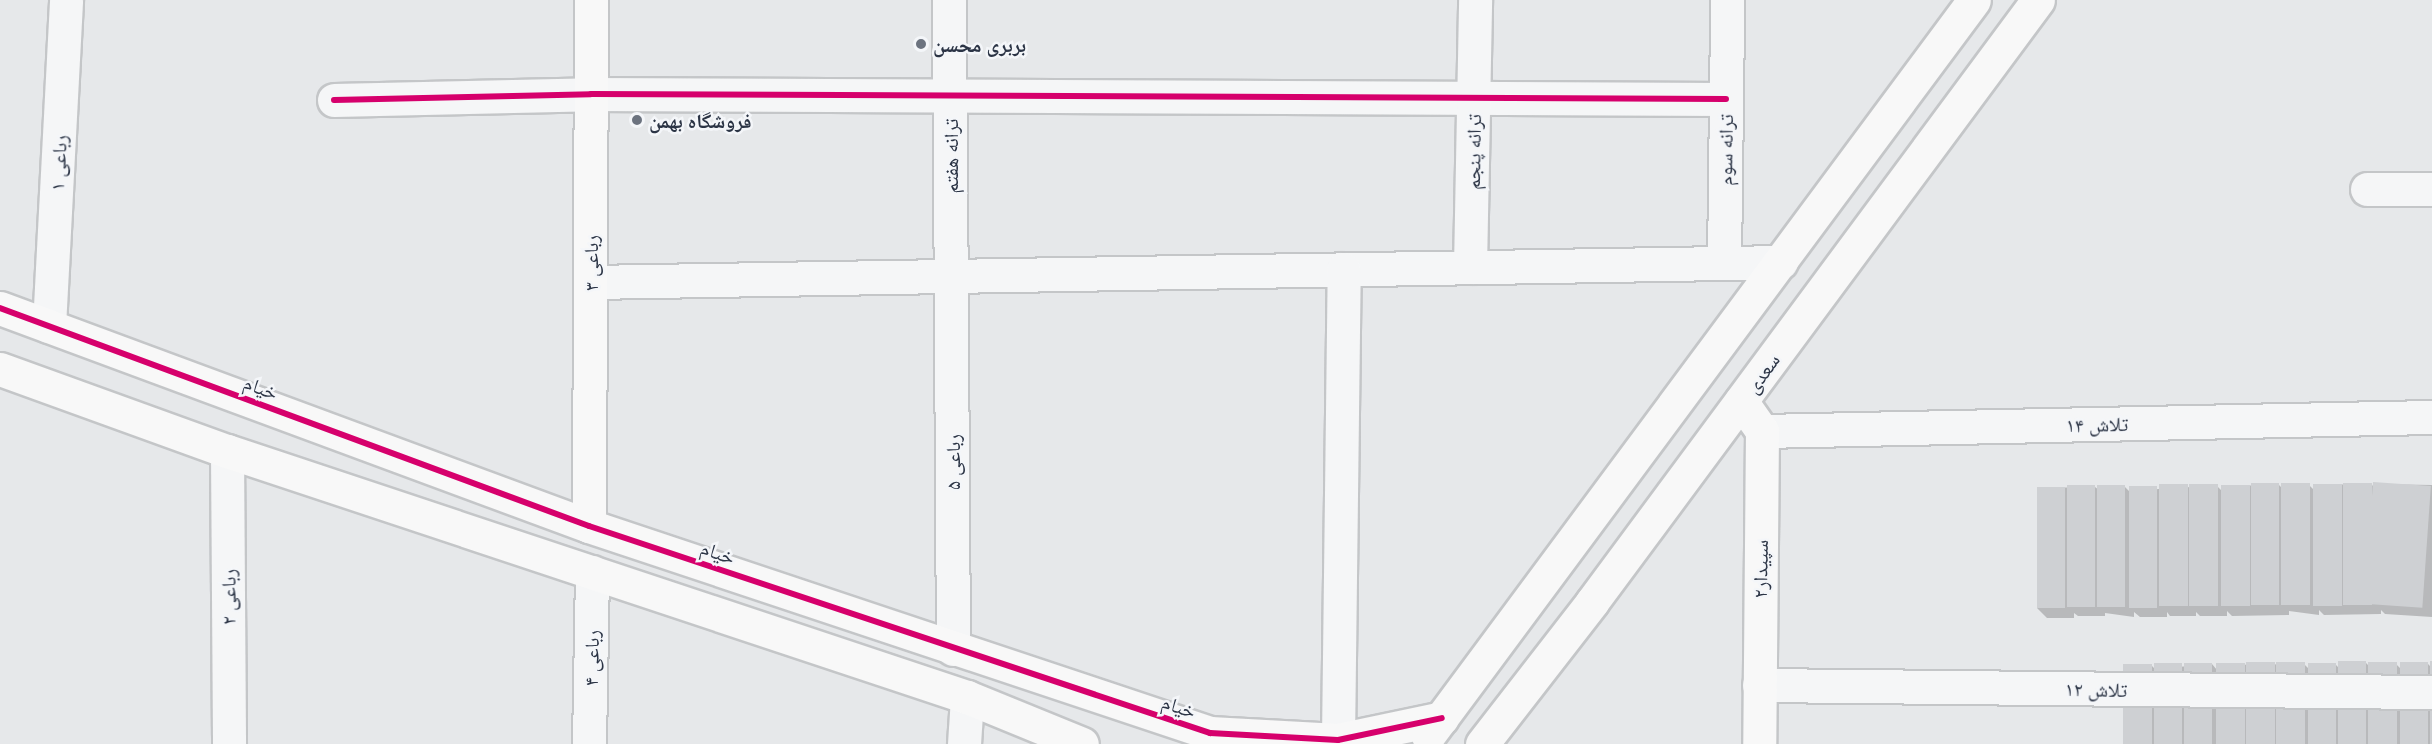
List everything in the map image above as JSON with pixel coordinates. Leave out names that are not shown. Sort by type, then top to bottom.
[{"type":"street","name":"رباعی ۱","points":[[49,326],[66,0]]},
{"type":"street","name":"رباعی ۳","points":[[589,526],[591,0]]},
{"type":"street","name":"ترانه هفتم","points":[[949,0],[951,276]]},
{"type":"street","name":"ترانه پنجم","points":[[1470,267],[1475,0]]},
{"type":"street","name":"ترانه سوم","points":[[1724,263],[1727,0]]},
{"type":"street","points":[[1422,744],[1974,0]]},
{"type":"street","name":"سعدی","points":[[1482,744],[1741,401],[2038,0]]},
{"type":"street","points":[[334,100],[591,94],[1726,99]]},
{"type":"street","points":[[2367,189],[2432,189]]},
{"type":"street","points":[[590,282],[1781,262]]},
{"type":"street","points":[[1338,740],[1344,269]]},
{"type":"street","name":"رباعی ۵","points":[[951,276],[953,649]]},
{"type":"street","name":"خیام","points":[[0,308],[589,526],[1204,737],[1262,742],[1338,740],[1442,718]]},
{"type":"street","points":[[0,369],[227,451],[966,697],[1082,744]]},
{"type":"street","points":[[1741,401],[1761,431]]},
{"type":"street","name":"تلاش ۱۴","points":[[1761,431],[2432,417]]},
{"type":"street","name":"سپیدار۲","points":[[1759,744],[1761,431]]},
{"type":"street","name":"رباعی ۲","points":[[227,451],[229,744]]},
{"type":"street","name":"رباعی ۴","points":[[589,744],[592,572]]},
{"type":"street","name":"تلاش ۱۲","points":[[1759,686],[2432,692]]},
{"type":"street","points":[[964,744],[966,697]]},
{"type":"building","points":[[2373,482],[2431,486],[2422,608],[2364,604]]},
{"type":"building","points":[[2251,483],[2279,483],[2279,605],[2251,605]]},
{"type":"building","points":[[2281,483],[2310,483],[2310,605],[2281,605]]},
{"type":"building","points":[[2343,483],[2372,483],[2372,605],[2343,605]]},
{"type":"building","points":[[2159,484],[2188,484],[2188,606],[2159,606]]},
{"type":"building","points":[[2189,484],[2218,484],[2218,606],[2189,606]]},
{"type":"building","points":[[2313,484],[2342,484],[2342,606],[2313,606]]},
{"type":"building","points":[[2067,485],[2095,485],[2095,607],[2067,607]]},
{"type":"building","points":[[2097,485],[2125,485],[2125,607],[2097,607]]},
{"type":"building","points":[[2221,485],[2250,485],[2250,606],[2221,606]]},
{"type":"building","points":[[2129,486],[2157,486],[2157,608],[2129,608]]},
{"type":"building","points":[[2037,487],[2065,487],[2065,608],[2037,608]]},
{"type":"building","points":[[2338,661],[2366,661],[2366,744],[2338,744]]},
{"type":"building","points":[[2430,661],[2432,661],[2432,744],[2430,744]]},
{"type":"building","points":[[2246,662],[2275,662],[2275,744],[2246,744]]},
{"type":"building","points":[[2276,662],[2305,662],[2305,744],[2276,744]]},
{"type":"building","points":[[2368,662],[2397,662],[2397,744],[2368,744]]},
{"type":"building","points":[[2400,662],[2428,662],[2428,744],[2400,744]]},
{"type":"building","points":[[2154,663],[2182,663],[2182,744],[2154,744]]},
{"type":"building","points":[[2184,663],[2212,663],[2212,744],[2184,744]]},
{"type":"building","points":[[2216,663],[2245,663],[2245,744],[2216,744]]},
{"type":"building","points":[[2308,663],[2336,663],[2336,744],[2308,744]]},
{"type":"building","points":[[2123,664],[2152,664],[2152,744],[2123,744]]},
{"type":"cycle path","points":[[334,100],[591,94],[1726,99]]},
{"type":"cycle path","points":[[0,308],[589,526],[1210,733],[1338,740],[1442,718]]},
{"type":"place","name":"بربری محسن","points":[[921,44]]},
{"type":"place","name":"فروشگاه بهمن","points":[[637,120]]}]
